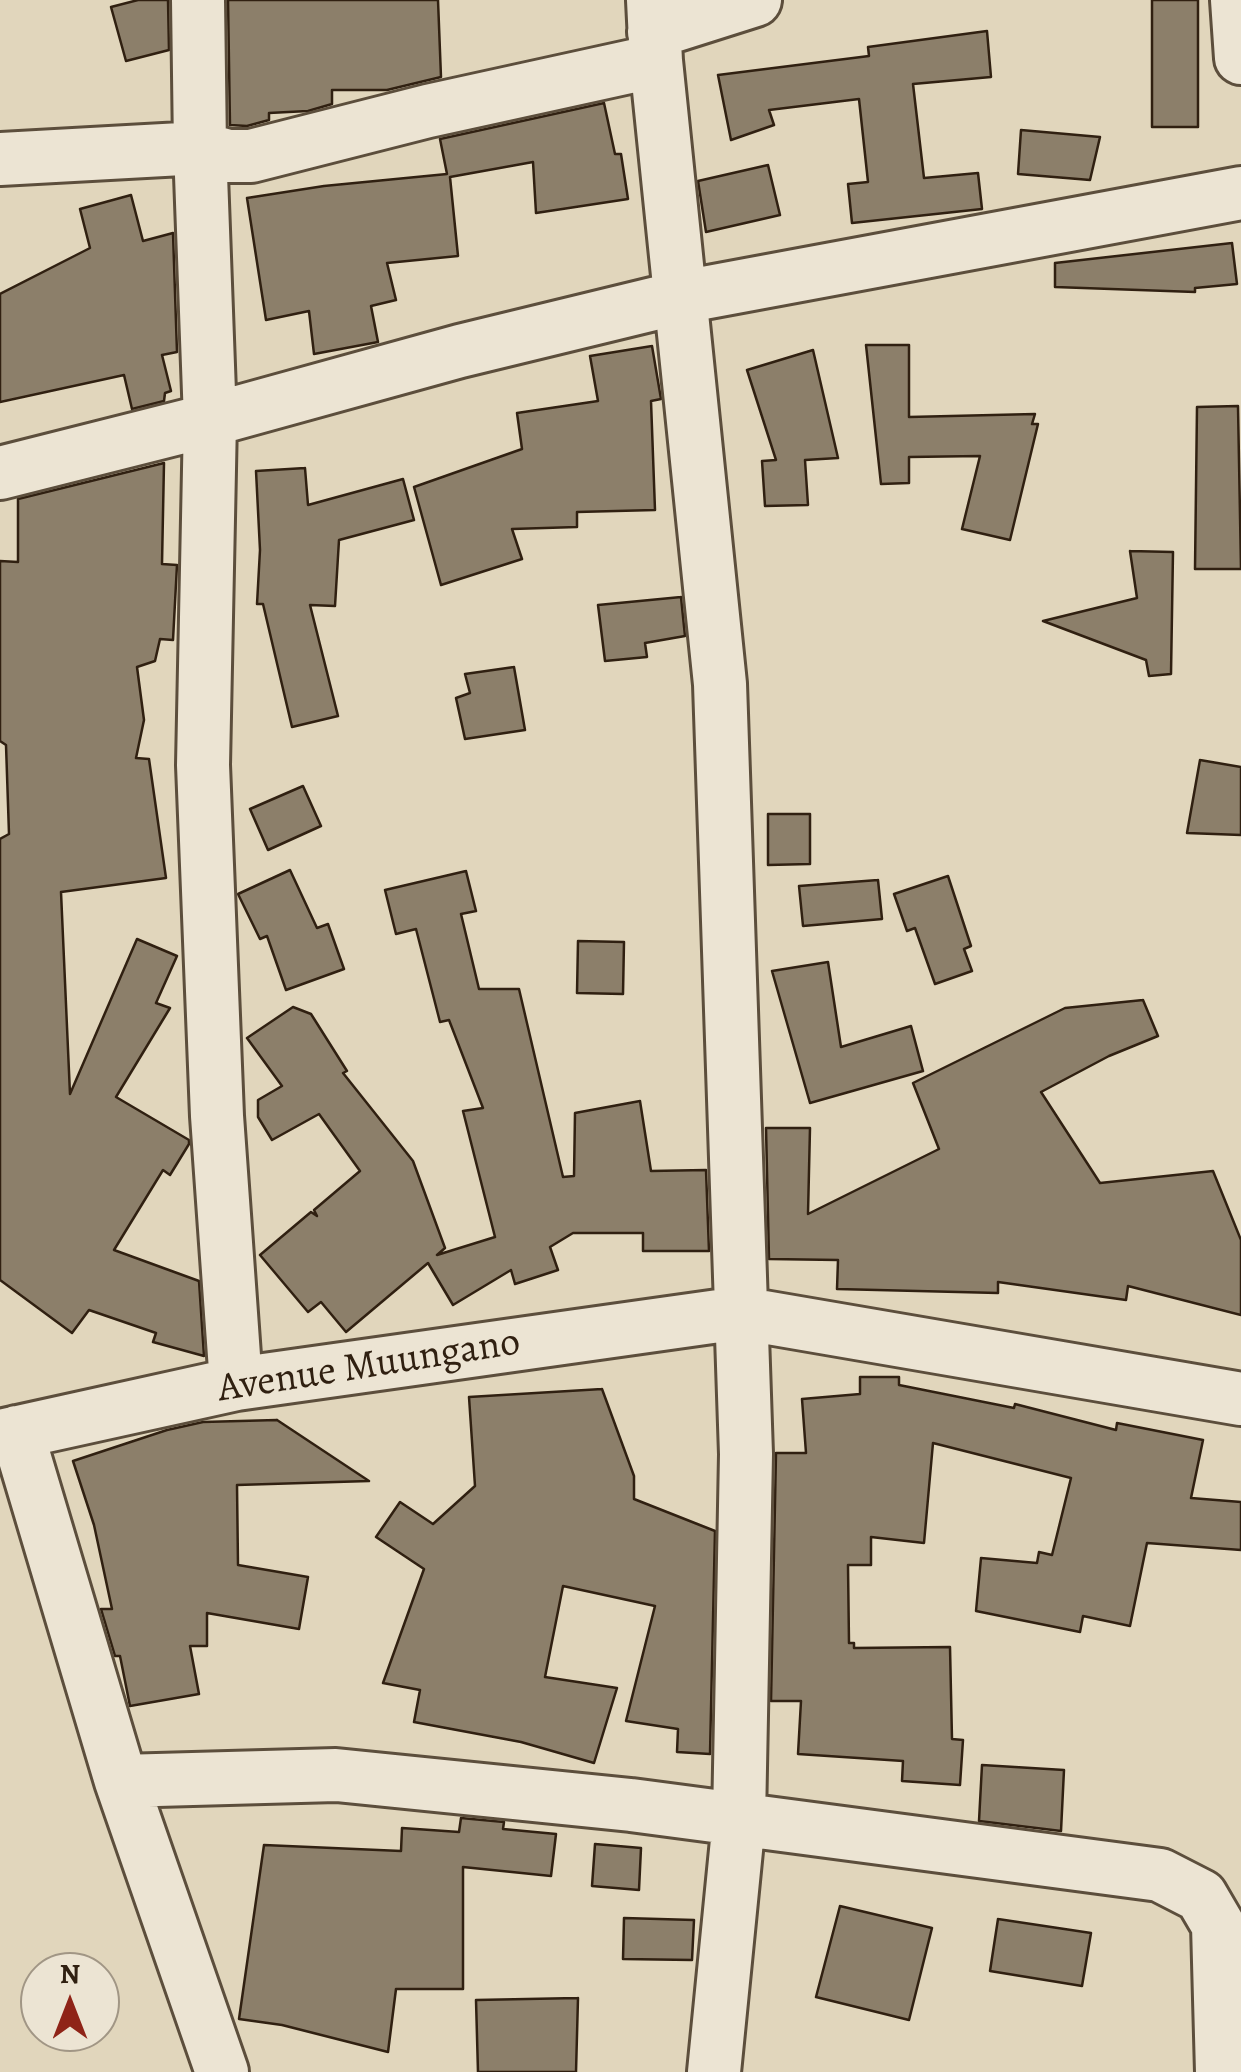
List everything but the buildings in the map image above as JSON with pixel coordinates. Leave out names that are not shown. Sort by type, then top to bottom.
[{"type":"street","points":[[198,0],[210,420],[203,764],[217,1116],[236,1384]]},
{"type":"street","points":[[0,158],[200,148],[228,156],[263,154],[428,111],[654,31],[755,0]]},
{"type":"street","points":[[1237,0],[1241,58]]},
{"type":"street","points":[[654,31],[720,684],[746,1454],[739,1820],[714,2072]]},
{"type":"street","points":[[0,473],[460,351],[682,297],[1241,193]]},
{"type":"street","name":"Avenue Muungano","points":[[8,1434],[236,1384],[740,1312],[1241,1399]]},
{"type":"street","points":[[8,1434],[121,1781],[222,2072]]},
{"type":"street","points":[[121,1781],[336,1775],[631,1805],[1160,1875],[1202,1896],[1218,1925],[1222,2072]]}]
